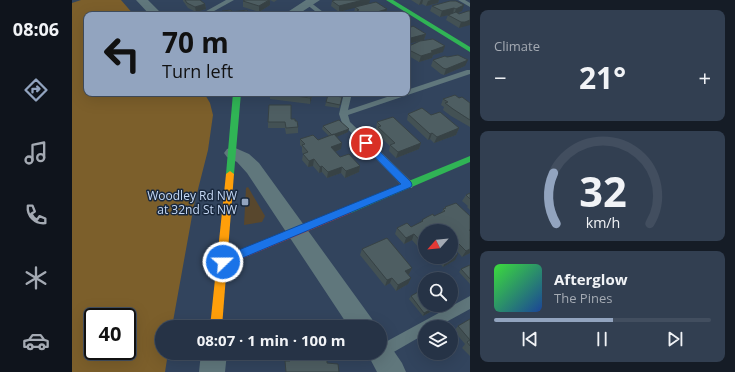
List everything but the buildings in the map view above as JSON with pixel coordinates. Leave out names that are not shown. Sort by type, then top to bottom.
[{"type":"street","points":[[389,0],[408,12]]},
{"type":"street","points":[[148,1],[156,12]]},
{"type":"street","points":[[294,12],[311,2]]},
{"type":"street","points":[[410,13],[470,50]]},
{"type":"street","points":[[217,320],[233,153],[237,96]]},
{"type":"street","points":[[233,153],[243,158],[253,168],[357,320]]},
{"type":"street","points":[[223,262],[470,159]]},
{"type":"street","points":[[212,372],[213,360]]},
{"type":"street","points":[[385,360],[393,372]]},
{"type":"lane","points":[[208,12],[231,0]]},
{"type":"lane","points":[[461,0],[470,5]]},
{"type":"lane","points":[[311,2],[321,12]]},
{"type":"lane","points":[[410,92],[470,72]]},
{"type":"lane","points":[[347,96],[343,114],[346,123],[408,185]]},
{"type":"lane","points":[[343,114],[398,96]]},
{"type":"lane","points":[[438,320],[470,302]]},
{"type":"lane","points":[[387,348],[418,331]]},
{"type":"shaded area","points":[[81,0],[121,0],[131,12],[84,12],[84,96],[206,96],[210,103],[213,115],[208,150],[194,205],[173,320],[155,320],[155,360],[167,360],[165,372],[72,372],[72,3]]},
{"type":"shaded area","points":[[248,187],[265,216],[262,222],[244,225],[246,188]]},
{"type":"traffic: fast","points":[[389,0],[408,12]]},
{"type":"traffic: fast","points":[[410,13],[470,50]]},
{"type":"traffic: fast","points":[[230,174],[237,96]]},
{"type":"traffic: fast","points":[[348,210],[470,159]]},
{"type":"traffic: slow","points":[[217,320],[230,174]]},
{"type":"traffic: jam","points":[[223,262],[348,210]]},
{"type":"place","name":"Woodley Rd NW at 32nd St NW","points":[[245,202]]},
{"type":"route","points":[[223,262],[408,185],[366,143]]}]
